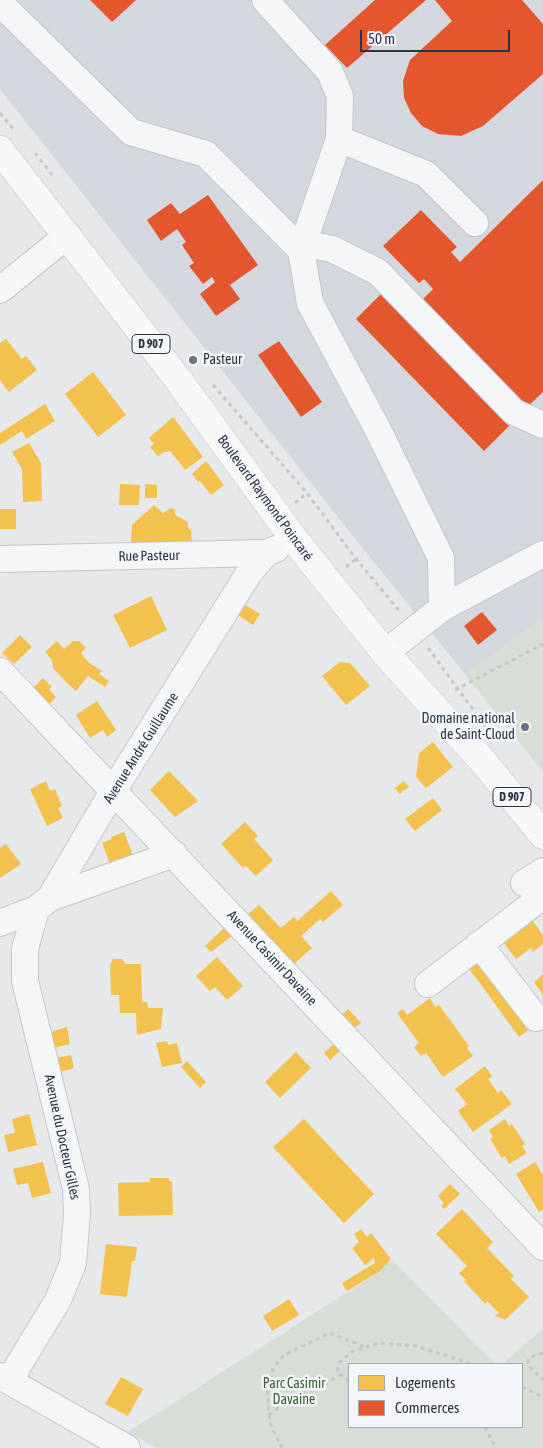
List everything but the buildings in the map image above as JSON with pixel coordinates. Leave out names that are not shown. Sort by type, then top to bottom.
[{"type":"main road","name":"Boulevard Raymond Poincaré","points":[[8,141],[68,235],[177,378],[297,543],[385,653],[481,759],[543,835]]},
{"type":"street","points":[[264,0],[330,72],[340,96],[339,139],[302,246],[310,303],[378,428],[441,558],[442,608]]},
{"type":"street","points":[[0,3],[131,132],[206,154],[302,246],[332,249],[378,272],[514,412],[543,425]]},
{"type":"street","points":[[339,139],[426,174],[474,223]]},
{"type":"street","points":[[0,290],[68,235]]},
{"type":"street","name":"Rue Pasteur","points":[[0,559],[266,553],[297,543]]},
{"type":"street","name":"Avenue André Guillaume","points":[[43,904],[249,573],[266,553]]},
{"type":"street","points":[[385,653],[442,608],[543,554]]},
{"type":"street","name":"Avenue Casimir Davaine","points":[[0,671],[543,1247]]},
{"type":"street","points":[[0,922],[174,854]]},
{"type":"street","points":[[428,984],[479,944],[537,894]]},
{"type":"street","name":"Avenue du Docteur Gilles","points":[[4,1379],[58,1300],[74,1263],[78,1214],[76,1189],[25,981],[25,949],[43,904]]},
{"type":"street","points":[[479,944],[536,1018]]},
{"type":"street","points":[[4,1379],[127,1448]]},
{"type":"path","points":[[0,113],[8,141]]},
{"type":"path","points":[[34,152],[58,182]]},
{"type":"path","points":[[207,378],[301,486],[356,559],[415,630],[456,690],[487,728]]},
{"type":"path","points":[[427,700],[456,690],[543,644]]},
{"type":"path","points":[[282,1448],[272,1428],[269,1415],[267,1383],[284,1355],[330,1333],[365,1347]]},
{"type":"path","points":[[348,1380],[337,1372],[339,1363],[353,1351],[379,1343],[416,1346],[469,1363]]},
{"type":"path","points":[[543,1353],[530,1357],[528,1361],[543,1380]]},
{"type":"path","points":[[269,1415],[293,1397],[321,1386],[339,1375]]},
{"type":"path","points":[[523,1387],[543,1397]]},
{"type":"path","points":[[486,1428],[496,1448]]},
{"type":"shaded area","points":[[0,0],[543,0],[543,618],[465,674],[352,535],[0,89]]},
{"type":"green space","name":"Domaine national de Saint-Cloud","points":[[543,618],[543,772],[465,674]]},
{"type":"green space","name":"Parc Casimir Davaine","points":[[392,1260],[494,1363],[348,1363],[348,1428],[523,1428],[523,1363],[503,1363],[543,1329],[543,1448],[157,1448],[128,1432],[373,1276]]},
{"type":"place","name":"Pasteur","points":[[193,360]]},
{"type":"place","name":"Domaine national de Saint-Cloud","points":[[525,727]]}]
